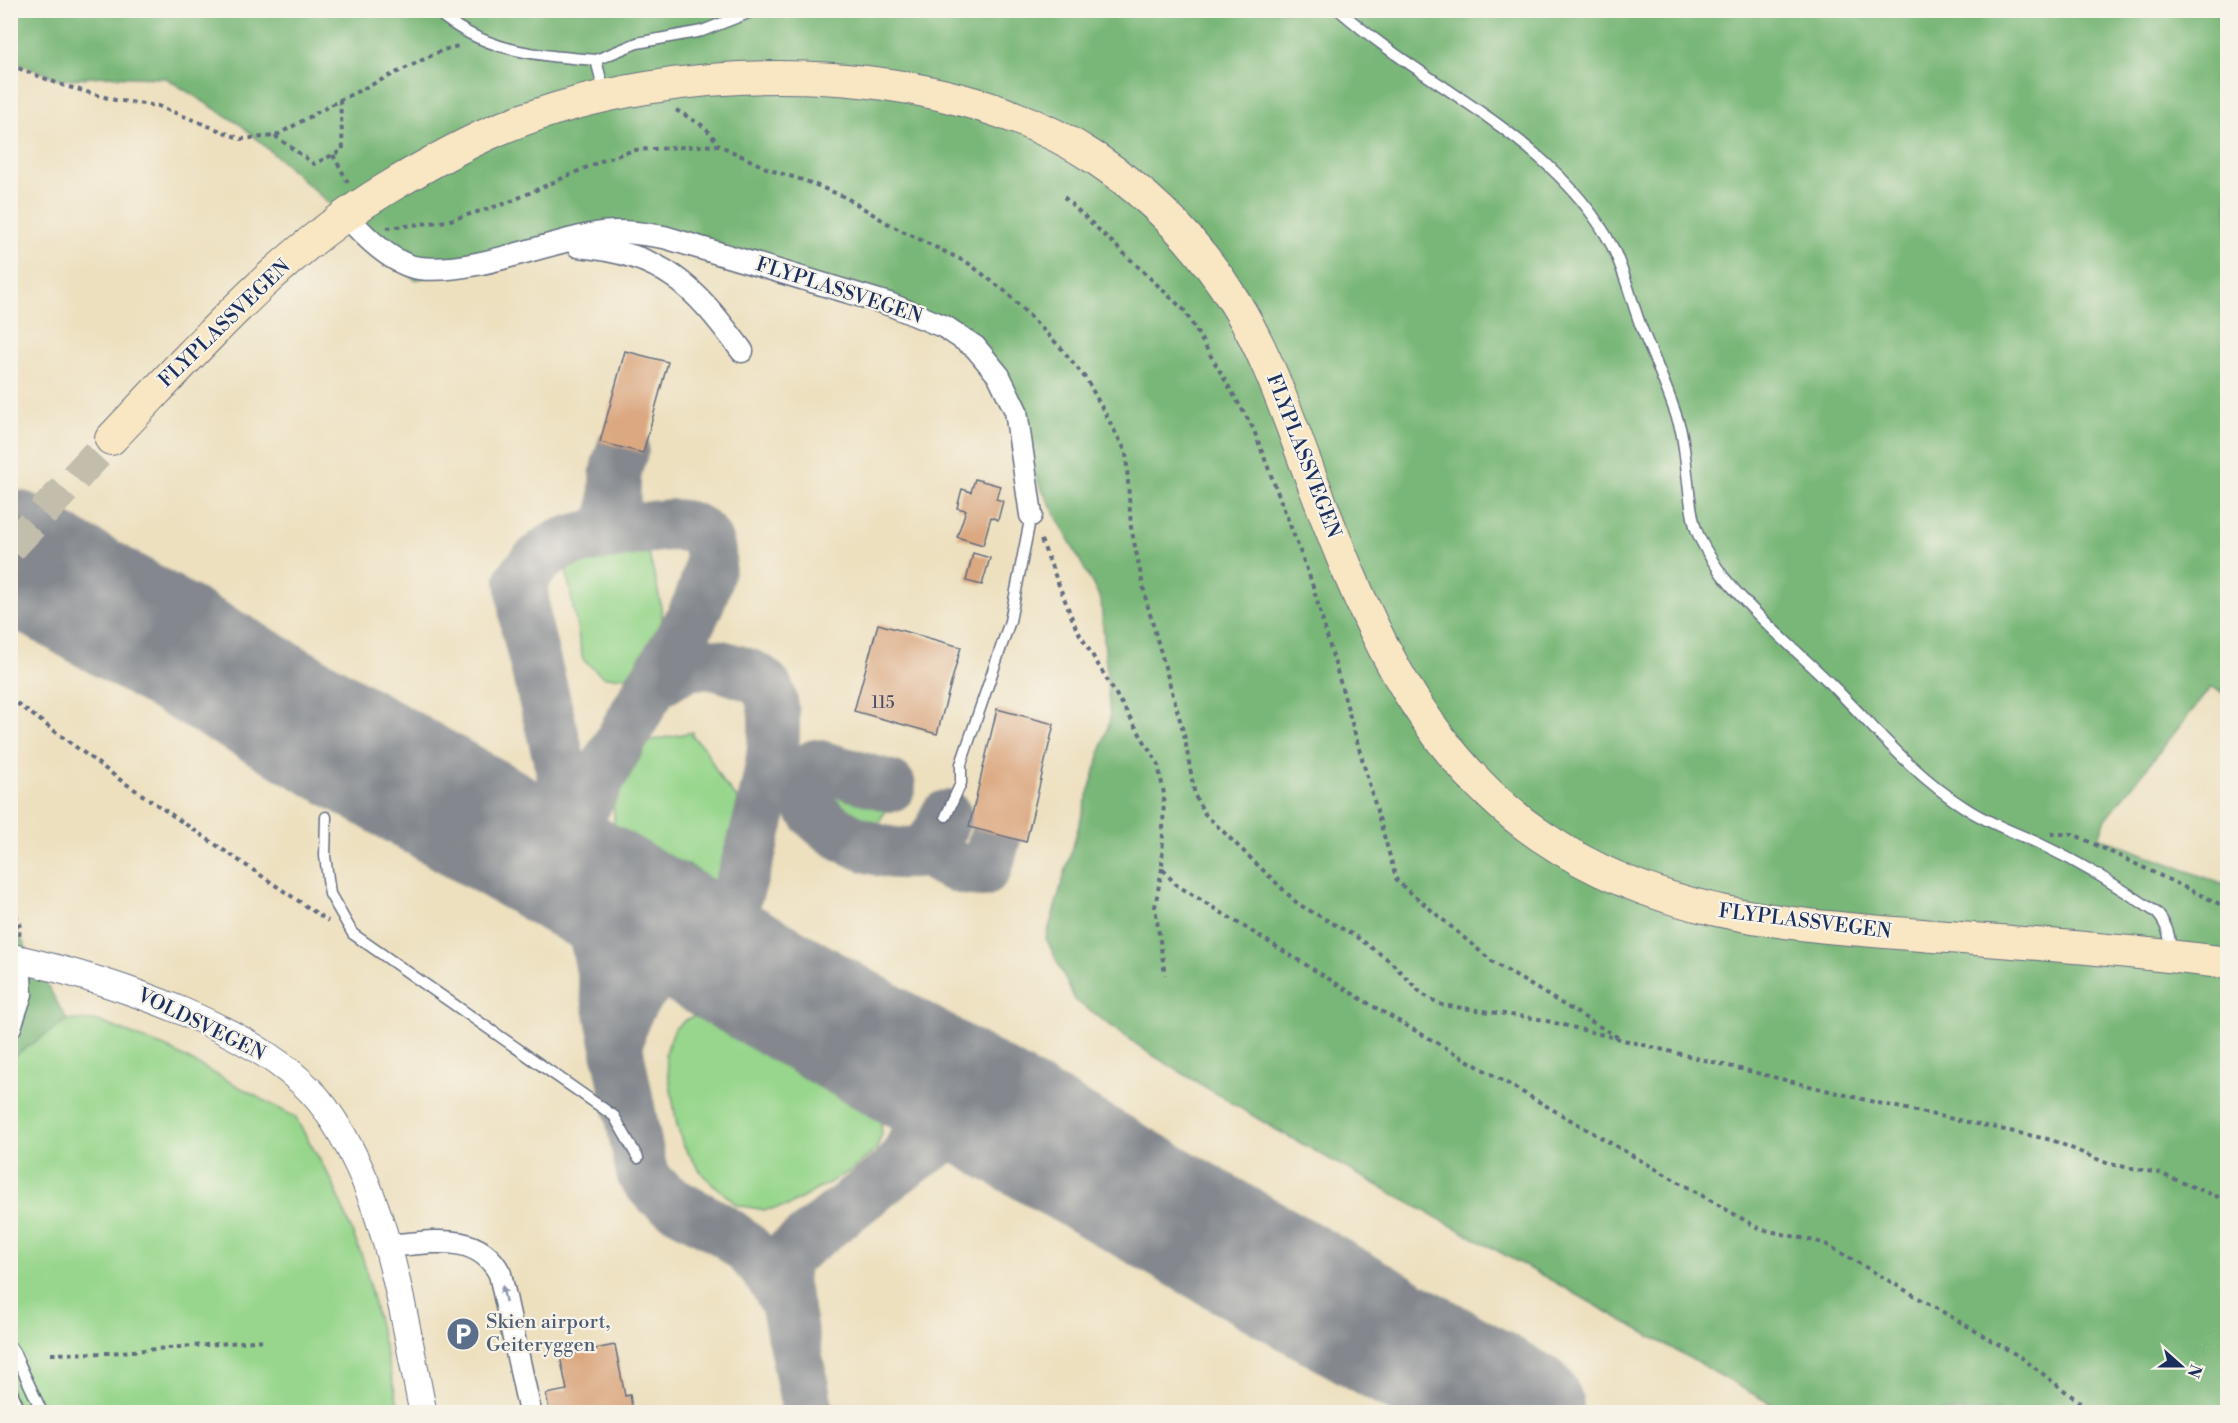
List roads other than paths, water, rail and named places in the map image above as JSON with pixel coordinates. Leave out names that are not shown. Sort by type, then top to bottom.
[{"type":"main road","name":"FLYPLASSVEGEN","points":[[111,439],[268,278],[356,218],[429,164],[506,126],[605,95],[700,79],[747,76],[805,77],[888,85],[968,102],[1019,120],[1091,155],[1132,185],[1170,219],[1217,273],[1256,338],[1359,597],[1380,644],[1424,718],[1485,791],[1522,823],[1575,857],[1640,889],[1707,910],[1738,916],[1859,930],[2171,956],[2228,963]]},
{"type":"street","name":"FLYPLASSVEGEN","points":[[356,218],[384,252],[417,268],[456,268],[593,234],[628,232],[664,237],[889,304],[945,327],[975,347],[999,376],[1016,411],[1031,515]]},
{"type":"street","name":"FLYPLASSVEGEN","points":[[556,243],[608,249],[654,263],[676,276],[709,307],[742,351]]},
{"type":"street","points":[[10,1027],[21,994],[15,958]]},
{"type":"street","name":"VOLDSVEGEN","points":[[15,958],[128,990],[180,1011],[281,1065],[324,1106],[358,1166],[388,1246],[423,1413]]},
{"type":"street","points":[[388,1246],[465,1244],[492,1259],[500,1274],[530,1413]]},
{"type":"lane","points":[[435,10],[455,28],[481,41],[514,50],[596,60],[637,43],[702,31],[756,10]]},
{"type":"lane","points":[[1339,10],[1390,52],[1497,124],[1556,174],[1592,216],[1613,248],[1642,328],[1672,399],[1689,470],[1696,528],[1721,573],[1741,597],[1913,770],[1971,812],[2084,866],[2157,913],[2166,923],[2170,937],[2171,956]]},
{"type":"lane","points":[[596,60],[605,95]]},
{"type":"lane","points":[[946,816],[961,783],[961,766],[1010,621],[1031,515]]},
{"type":"lane","points":[[953,756],[961,766]]},
{"type":"lane","points":[[326,817],[325,856],[330,894],[353,934],[605,1109],[621,1126],[638,1158]]},
{"type":"lane","points":[[10,1377],[13,1350]]},
{"type":"lane","points":[[13,1350],[42,1413]]},
{"type":"lane","points":[[10,1388],[21,1413]]},
{"type":"tunnel","points":[[10,548],[111,439]]},
{"type":"place","name":"Skien airport, Geiteryggen","points":[[463,1334]]}]
